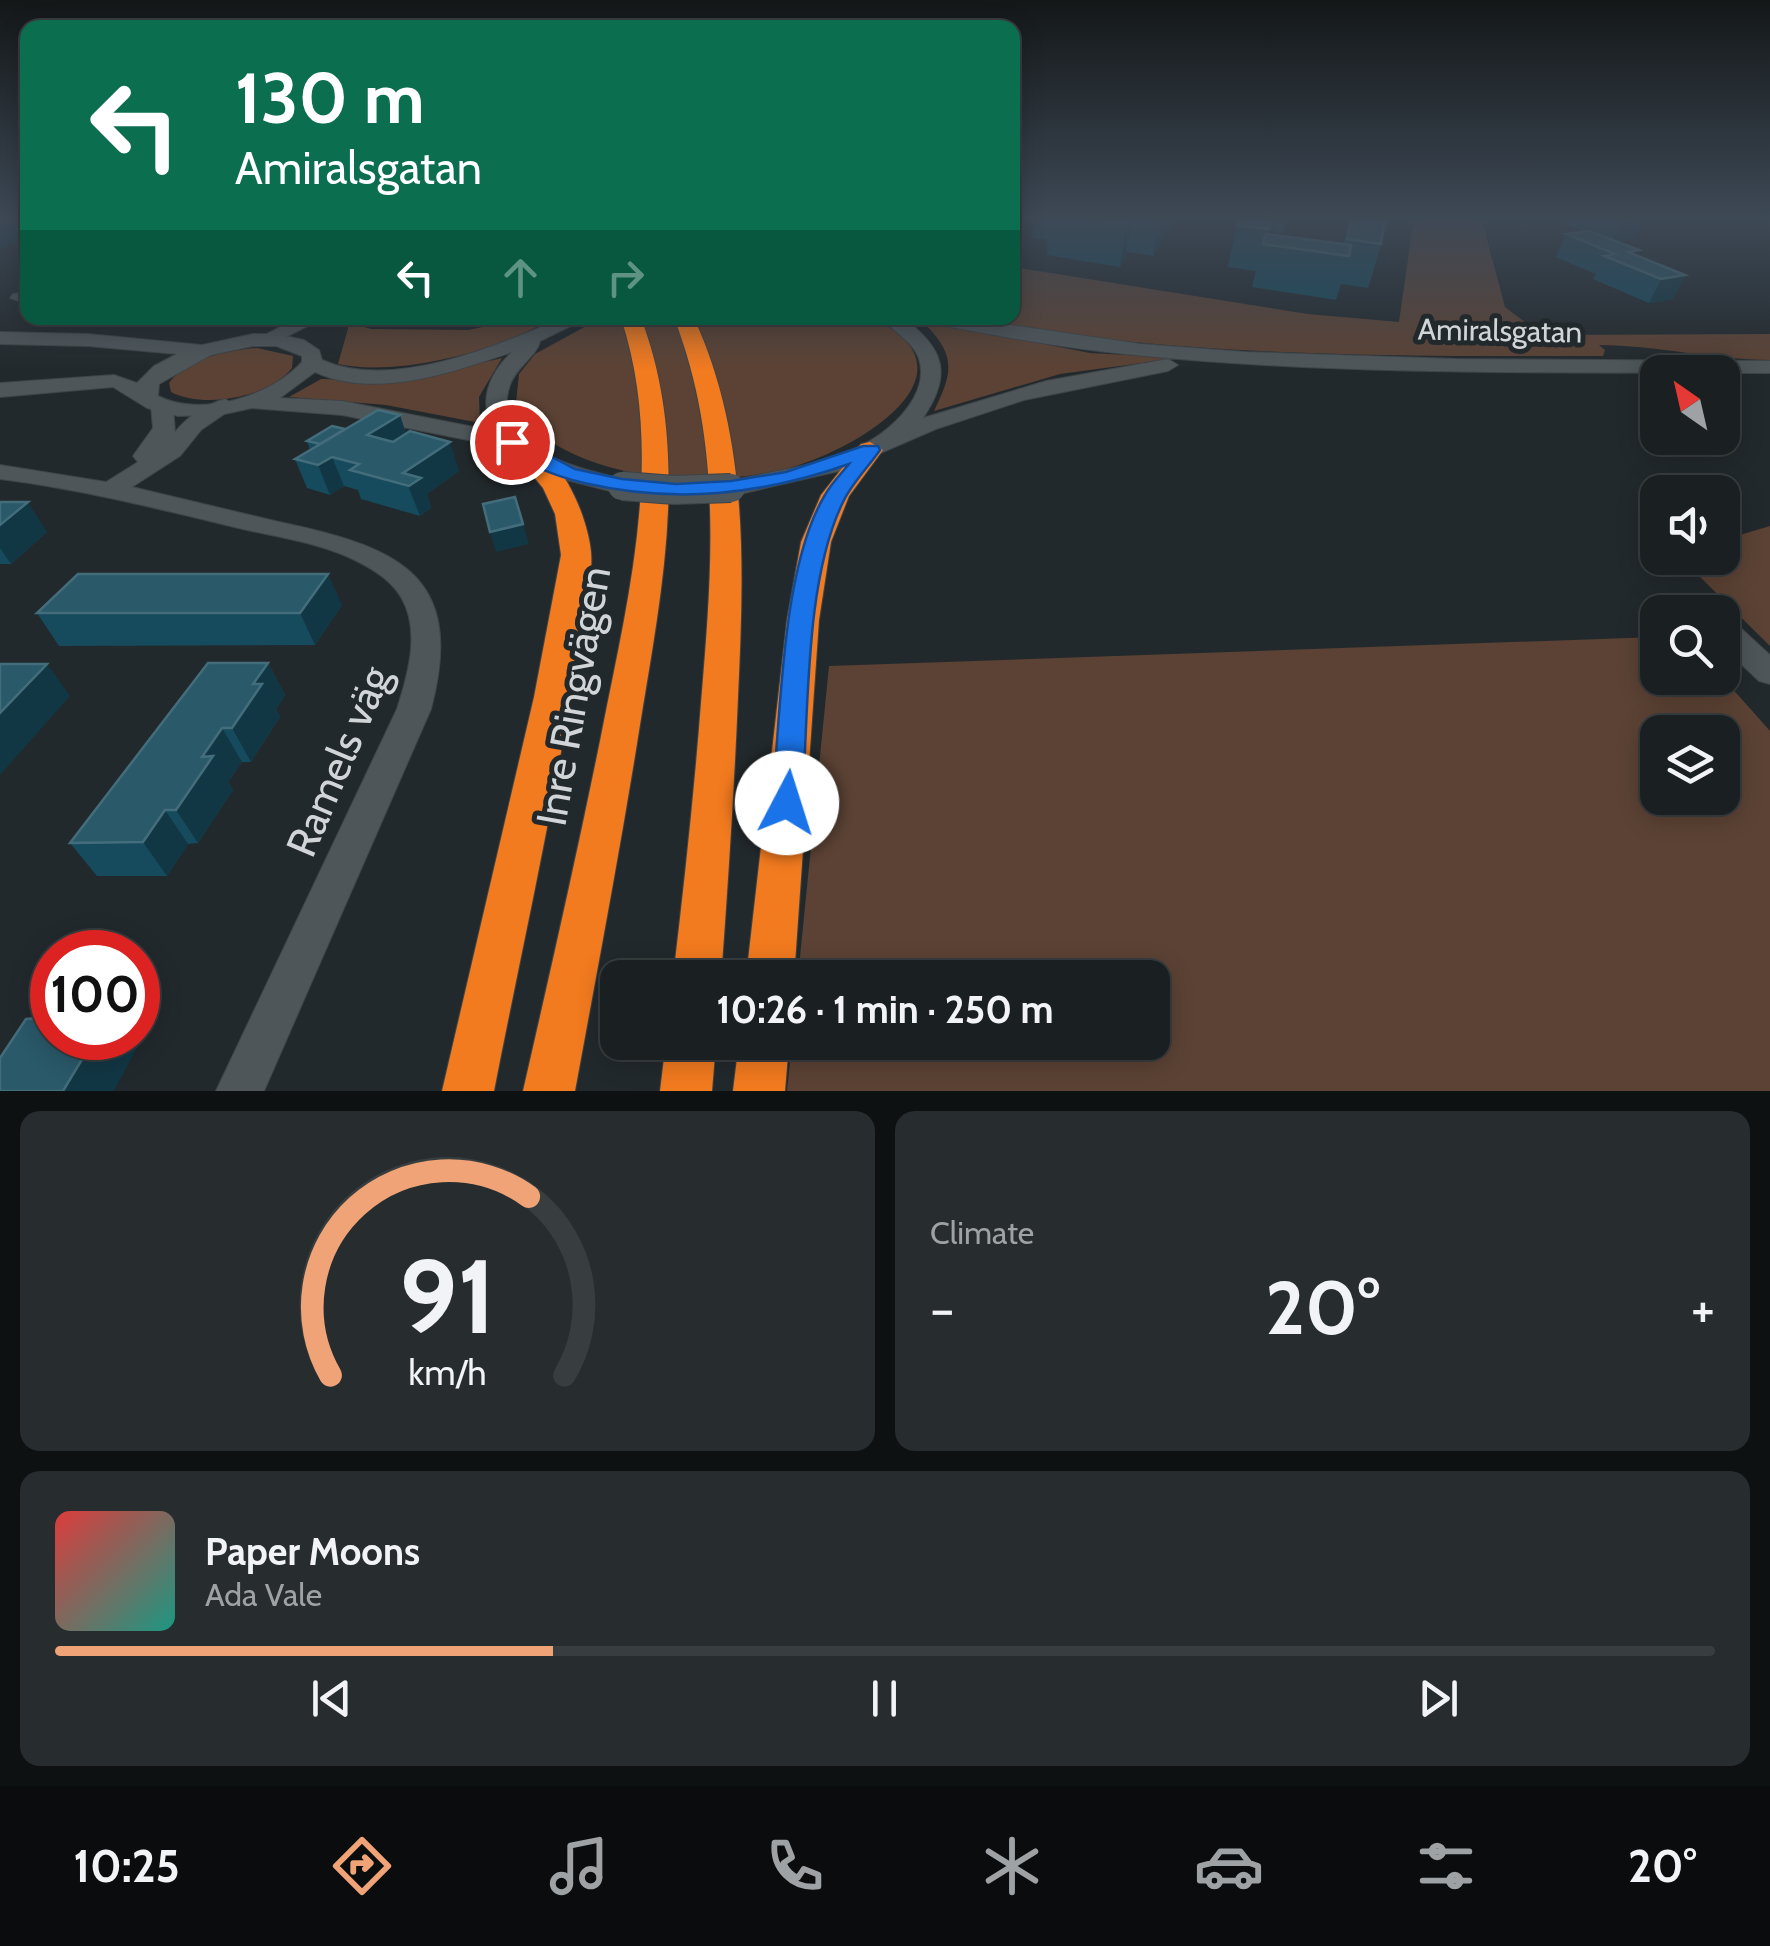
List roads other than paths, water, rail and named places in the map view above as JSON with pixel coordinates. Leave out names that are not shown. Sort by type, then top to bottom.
[{"type":"highway","name":"Inre Ringvägen","points":[[549,1091],[602,840],[651,556],[653,402],[634,325]]},
{"type":"highway","points":[[687,325],[710,390],[722,464],[727,558],[713,823],[699,960]]},
{"type":"highway","points":[[772,960],[803,620],[816,542],[835,496],[880,445]]},
{"type":"highway","points":[[468,1091],[556,680],[576,556],[569,514],[556,486],[520,448]]},
{"type":"highway","points":[[686,1091],[689,1060]]},
{"type":"highway","points":[[759,1091],[762,1060]]},
{"type":"main road","points":[[265,340],[298,325]]},
{"type":"main road","points":[[312,358],[328,325]]},
{"type":"main road","points":[[0,338],[88,340],[207,350],[265,340],[291,342],[322,371],[349,376],[415,372],[500,351],[561,325]]},
{"type":"main road","name":"Amiralsgatan","points":[[880,445],[914,417],[929,394],[934,373],[928,352],[901,325]]},
{"type":"main road","name":"Amiralsgatan","points":[[970,325],[1063,343],[1229,358],[1770,367]]},
{"type":"main road","points":[[520,448],[498,422],[493,402],[498,382],[510,362],[554,328]]},
{"type":"main road","points":[[113,488],[164,435],[167,426],[145,390],[155,374],[207,350]]},
{"type":"main road","name":"Amiralsgatan","points":[[236,404],[286,386],[302,376],[312,358]]},
{"type":"main road","name":"Amiralsgatan","points":[[0,390],[114,381],[132,384],[154,402],[191,409],[236,404],[342,408],[520,448],[568,473],[622,486],[676,490],[731,488],[790,478],[976,408],[1062,383],[1229,358]]},
{"type":"main road","points":[[113,488],[172,451],[200,419],[236,404]]},
{"type":"main road","name":"Ramels väg","points":[[0,472],[113,488],[332,542],[375,560],[402,579],[419,602],[429,661],[414,709],[240,1091]]},
{"type":"main road","points":[[1740,645],[1770,673]]}]
